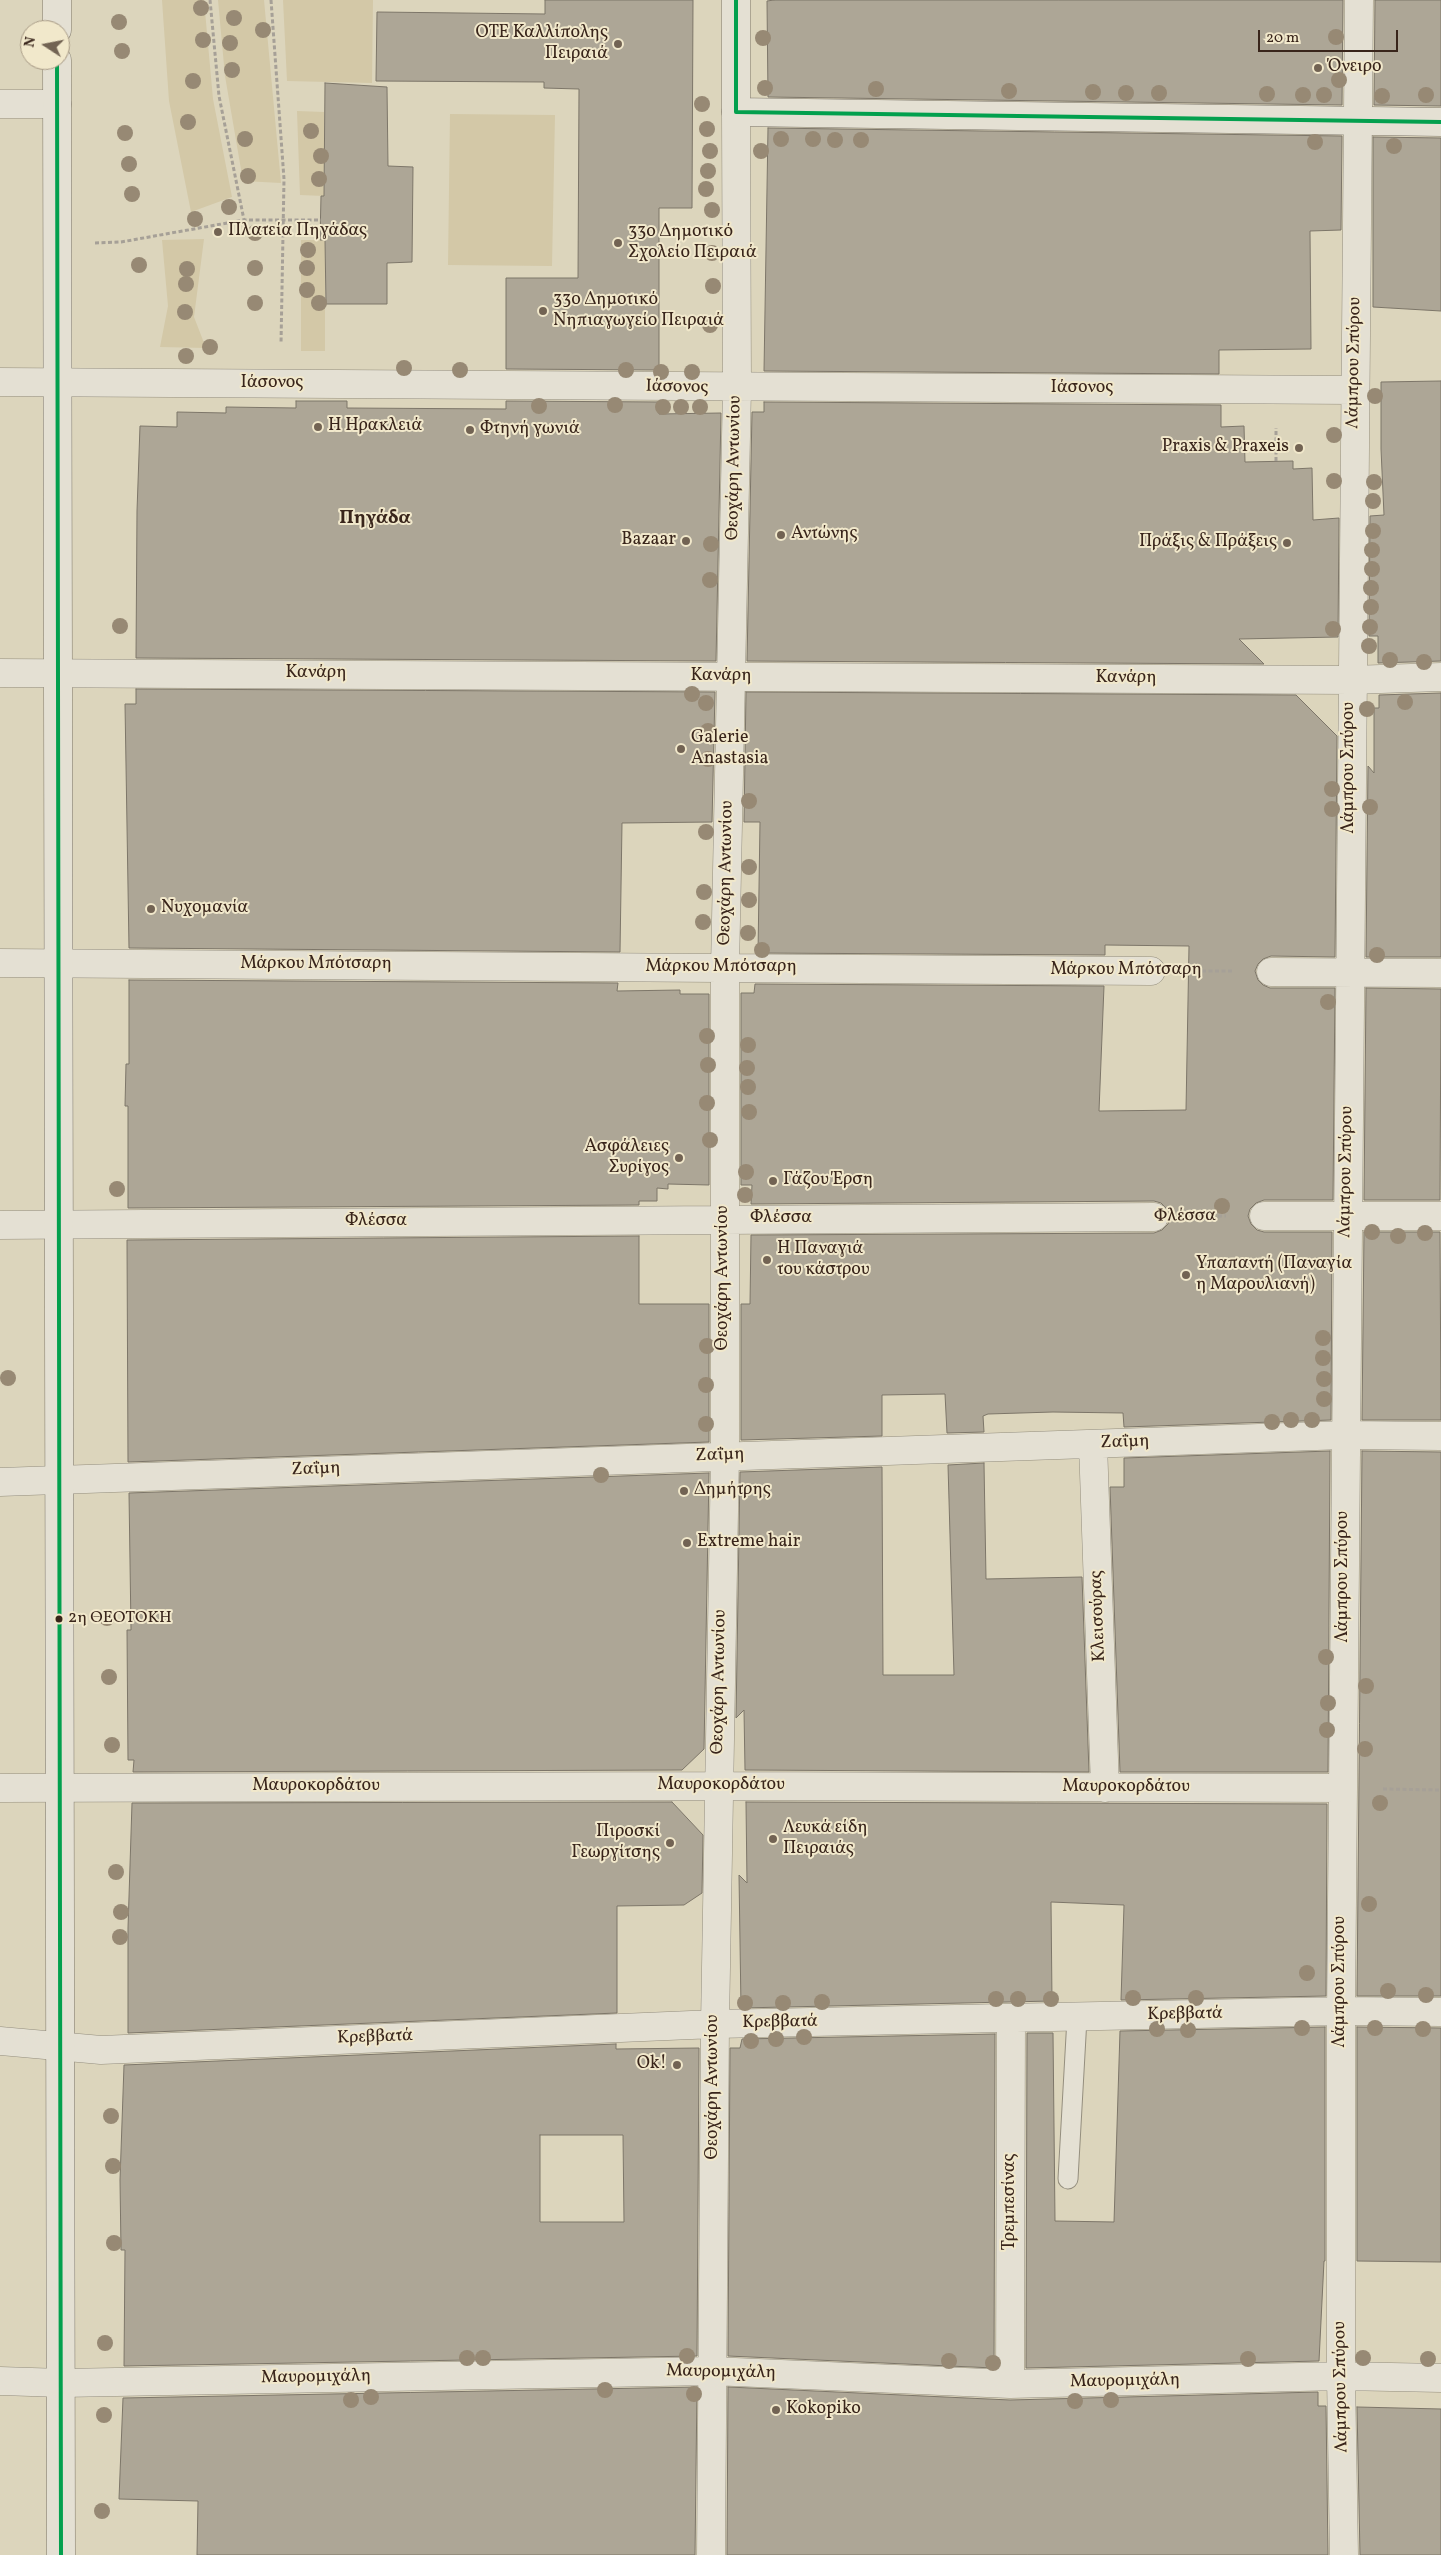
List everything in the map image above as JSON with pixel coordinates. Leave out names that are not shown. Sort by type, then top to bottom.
[{"type":"street","points":[[57,0],[57,20]]},
{"type":"street","name":"Θεοχάρη Αντωνίου","points":[[711,2555],[718,1786],[725,1455],[725,968],[736,388],[736,0]]},
{"type":"street","name":"Λάμπρου Σπύρου","points":[[1344,2555],[1341,2376],[1342,1788],[1351,680],[1359,0]]},
{"type":"street","points":[[57,70],[61,2555]]},
{"type":"street","points":[[0,104],[57,104]]},
{"type":"street","points":[[736,112],[1441,122]]},
{"type":"street","name":"Ιάσονος","points":[[0,382],[736,388],[1354,390]]},
{"type":"street","name":"Κανάρη","points":[[0,673],[1351,680],[1441,677]]},
{"type":"street","name":"Μάρκου Μπότσαρη","points":[[0,963],[1151,971]]},
{"type":"street","points":[[1271,972],[1441,973]]},
{"type":"street","points":[[1264,1216],[1347,1214],[1441,1216]]},
{"type":"street","name":"Φλέσσα","points":[[0,1225],[1154,1217]]},
{"type":"street","name":"Ζαΐμη","points":[[0,1482],[725,1455],[1345,1435],[1441,1436]]},
{"type":"street","name":"Κλεισούρας","points":[[1093,1444],[1105,1788]]},
{"type":"street","name":"Μαυροκορδάτου","points":[[0,1788],[718,1786],[1342,1788]]},
{"type":"street","name":"Κρεββατά","points":[[0,2041],[61,2048],[101,2050],[715,2024],[1077,2018],[1341,2011],[1441,2012]]},
{"type":"street","name":"Τρεμπεσίνας","points":[[1010,2384],[1011,2019]]},
{"type":"street","name":"Μαυρομιχάλη","points":[[0,2381],[62,2383],[712,2371],[1010,2384],[1341,2376],[1441,2378]]},
{"type":"lane","points":[[1068,2180],[1077,2018]]},
{"type":"path","points":[[210,0],[219,96],[244,220]]},
{"type":"path","points":[[271,0],[284,179],[281,384]]},
{"type":"path","points":[[57,244],[121,242],[244,220],[284,219],[301,222],[321,220]]},
{"type":"path","points":[[1276,434],[1276,461]]},
{"type":"path","name":"Μάρκου Μπότσαρη","points":[[1151,971],[1271,972]]},
{"type":"path","name":"Φλέσσα","points":[[1154,1217],[1264,1216]]},
{"type":"path","points":[[1342,1788],[1441,1790]]},
{"type":"shaded area","points":[[162,0],[204,0],[213,99],[232,197],[191,212],[169,101]]},
{"type":"shaded area","points":[[218,0],[264,0],[281,183],[243,181],[225,76]]},
{"type":"shaded area","points":[[283,0],[373,0],[372,83],[287,81]]},
{"type":"shaded area","points":[[297,111],[324,112],[324,196],[300,195]]},
{"type":"shaded area","points":[[450,114],[555,115],[552,266],[448,265]]},
{"type":"shaded area","points":[[204,239],[194,317],[206,348],[160,347],[168,306],[162,240]]},
{"type":"shaded area","points":[[301,240],[325,240],[325,351],[301,351]]},
{"type":"building","points":[[545,0],[693,0],[692,208],[659,208],[659,370],[506,369],[506,278],[578,278],[579,89],[544,88],[544,82],[376,81],[377,12],[545,14]]},
{"type":"building","points":[[1343,0],[1342,105],[768,97],[767,1]]},
{"type":"building","points":[[1375,0],[1441,0],[1441,106],[1374,105]]},
{"type":"building","points":[[325,83],[387,87],[388,166],[413,167],[412,262],[387,263],[387,304],[326,304],[325,240],[320,240],[321,196],[324,196]]},
{"type":"building","points":[[768,128],[1342,136],[1341,230],[1310,231],[1311,349],[1219,350],[1219,374],[764,371]]},
{"type":"building","points":[[1373,137],[1441,138],[1441,311],[1373,307]]},
{"type":"building","points":[[1441,381],[1441,661],[1378,663],[1378,636],[1369,636],[1370,516],[1384,515],[1381,449],[1381,382]]},
{"type":"building","points":[[296,401],[347,401],[347,408],[506,409],[506,401],[659,402],[659,414],[721,413],[716,661],[136,658],[137,511],[140,426],[177,427],[177,412],[226,413],[226,407],[296,408]]},
{"type":"building","points":[[764,402],[1221,405],[1221,427],[1244,426],[1245,462],[1293,461],[1293,469],[1312,468],[1313,520],[1339,518],[1338,637],[1239,639],[1264,664],[747,661],[752,412],[764,412]]},
{"type":"building","points":[[136,689],[715,692],[712,822],[622,823],[620,952],[129,948],[125,704],[136,704]]},
{"type":"building","points":[[746,692],[1296,695],[1337,736],[1335,957],[1271,956],[1263,959],[1255,971],[1258,980],[1270,988],[1335,988],[1333,1200],[1264,1200],[1256,1203],[1250,1209],[1248,1216],[1251,1224],[1257,1230],[1264,1232],[1332,1232],[1331,1420],[1124,1427],[1123,1413],[1053,1412],[988,1414],[983,1416],[984,1432],[947,1433],[945,1394],[882,1395],[882,1436],[741,1440],[741,1304],[750,1304],[751,1235],[1154,1233],[1162,1230],[1168,1224],[1170,1217],[1167,1209],[1161,1203],[1154,1201],[751,1204],[752,1185],[741,1185],[741,993],[754,993],[755,984],[1104,986],[1099,1111],[1186,1110],[1189,946],[1105,945],[1105,955],[758,953],[760,822],[744,822]]},
{"type":"building","points":[[1441,693],[1441,957],[1366,957],[1368,766],[1374,773],[1374,708],[1379,708],[1379,695]]},
{"type":"building","points":[[129,980],[618,983],[617,991],[680,990],[680,994],[709,994],[709,1185],[668,1184],[668,1189],[657,1188],[657,1201],[639,1201],[639,1205],[128,1208],[128,1106],[125,1106],[126,1064],[129,1064]]},
{"type":"building","points":[[1366,988],[1441,989],[1440,1200],[1364,1200]]},
{"type":"building","points":[[1364,1232],[1440,1232],[1441,1420],[1362,1420]]},
{"type":"building","points":[[639,1236],[639,1304],[709,1304],[709,1442],[128,1462],[127,1240]]},
{"type":"building","points":[[1330,1451],[1328,1772],[1120,1772],[1110,1487],[1124,1487],[1124,1458]]},
{"type":"building","points":[[1362,1451],[1441,1452],[1441,1996],[1357,1996]]},
{"type":"building","points":[[984,1463],[986,1579],[1082,1577],[1089,1772],[745,1770],[744,1710],[736,1718],[740,1472],[882,1467],[883,1675],[954,1675],[948,1465]]},
{"type":"building","points":[[709,1473],[704,1749],[682,1770],[133,1772],[134,1760],[128,1760],[127,1630],[131,1630],[129,1493]]},
{"type":"building","points":[[672,1802],[703,1835],[702,1893],[684,1905],[617,1906],[617,2013],[128,2033],[128,1928],[132,1803]]},
{"type":"building","points":[[746,1802],[1327,1804],[1326,1996],[1121,2000],[1124,1905],[1051,1902],[1052,2001],[741,2008],[739,1875],[747,1883]]},
{"type":"building","points":[[1325,2027],[1325,2261],[1319,2361],[1026,2368],[1027,2033],[1053,2033],[1055,2221],[1114,2222],[1120,2031]]},
{"type":"building","points":[[1357,2027],[1441,2028],[1441,2262],[1357,2261]]},
{"type":"building","points":[[995,2034],[994,2368],[728,2356],[730,2048],[740,2048],[742,2039]]},
{"type":"building","points":[[616,2044],[616,2049],[699,2048],[697,2356],[124,2366],[125,2250],[121,2250],[120,2180],[124,2065]],"holes":[[[540,2135],[623,2135],[624,2222],[540,2222]]]},
{"type":"building","points":[[697,2387],[695,2555],[197,2555],[198,2501],[119,2499],[123,2398]]},
{"type":"building","points":[[728,2387],[1010,2400],[1318,2392],[1318,2406],[1326,2406],[1328,2555],[727,2555]]},
{"type":"building","points":[[1357,2407],[1441,2409],[1441,2555],[1360,2555]]},
{"type":"transit line","points":[[736,0],[736,112],[1441,122]]},
{"type":"transit line","points":[[57,70],[61,2555]]},
{"type":"place","name":"ΟΤΕ Καλλίπολης Πειραιά","points":[[618,44]]},
{"type":"place","name":"Όνειρο","points":[[1318,68]]},
{"type":"place","name":"Πλατεία Πηγάδας","points":[[218,232]]},
{"type":"place","name":"33ο Δημοτικό Σχολείο Πειραιά","points":[[618,243]]},
{"type":"place","name":"33ο Δημοτικό Νηπιαγωγείο Πειραιά","points":[[543,311]]},
{"type":"place","name":"Η Ηρακλειά","points":[[318,427]]},
{"type":"place","name":"Φτηνή γωνιά","points":[[470,430]]},
{"type":"place","name":"Praxis & Praxeis","points":[[1299,448]]},
{"type":"place","name":"Αντώνης","points":[[781,535]]},
{"type":"place","name":"Bazaar","points":[[686,541]]},
{"type":"place","name":"Πράξις & Πράξεις","points":[[1287,543]]},
{"type":"place","name":"Galerie Anastasia","points":[[681,749]]},
{"type":"place","name":"Νυχομανία","points":[[151,909]]},
{"type":"place","name":"Ασφάλειες Συρίγος","points":[[679,1158]]},
{"type":"place","name":"Γάζου Έρση","points":[[773,1181]]},
{"type":"place","name":"Η Παναγιά του κάστρου","points":[[767,1260]]},
{"type":"place","name":"Υπαπαντή (Παναγία η Μαρουλιανή)","points":[[1186,1275]]},
{"type":"place","name":"Δημήτρης","points":[[684,1491]]},
{"type":"place","name":"Extreme hair","points":[[687,1543]]},
{"type":"place","name":"2η ΘΕΟΤΟΚΗ","points":[[59,1619]]},
{"type":"place","name":"Λευκά είδη Πειραιάς","points":[[773,1839]]},
{"type":"place","name":"Πιροσκί Γεωργίτσης","points":[[670,1843]]},
{"type":"place","name":"Ok!","points":[[677,2065]]},
{"type":"place","name":"Kokopiko","points":[[776,2410]]},
{"type":"district","name":"Πηγάδα","points":[[375,520]]}]
